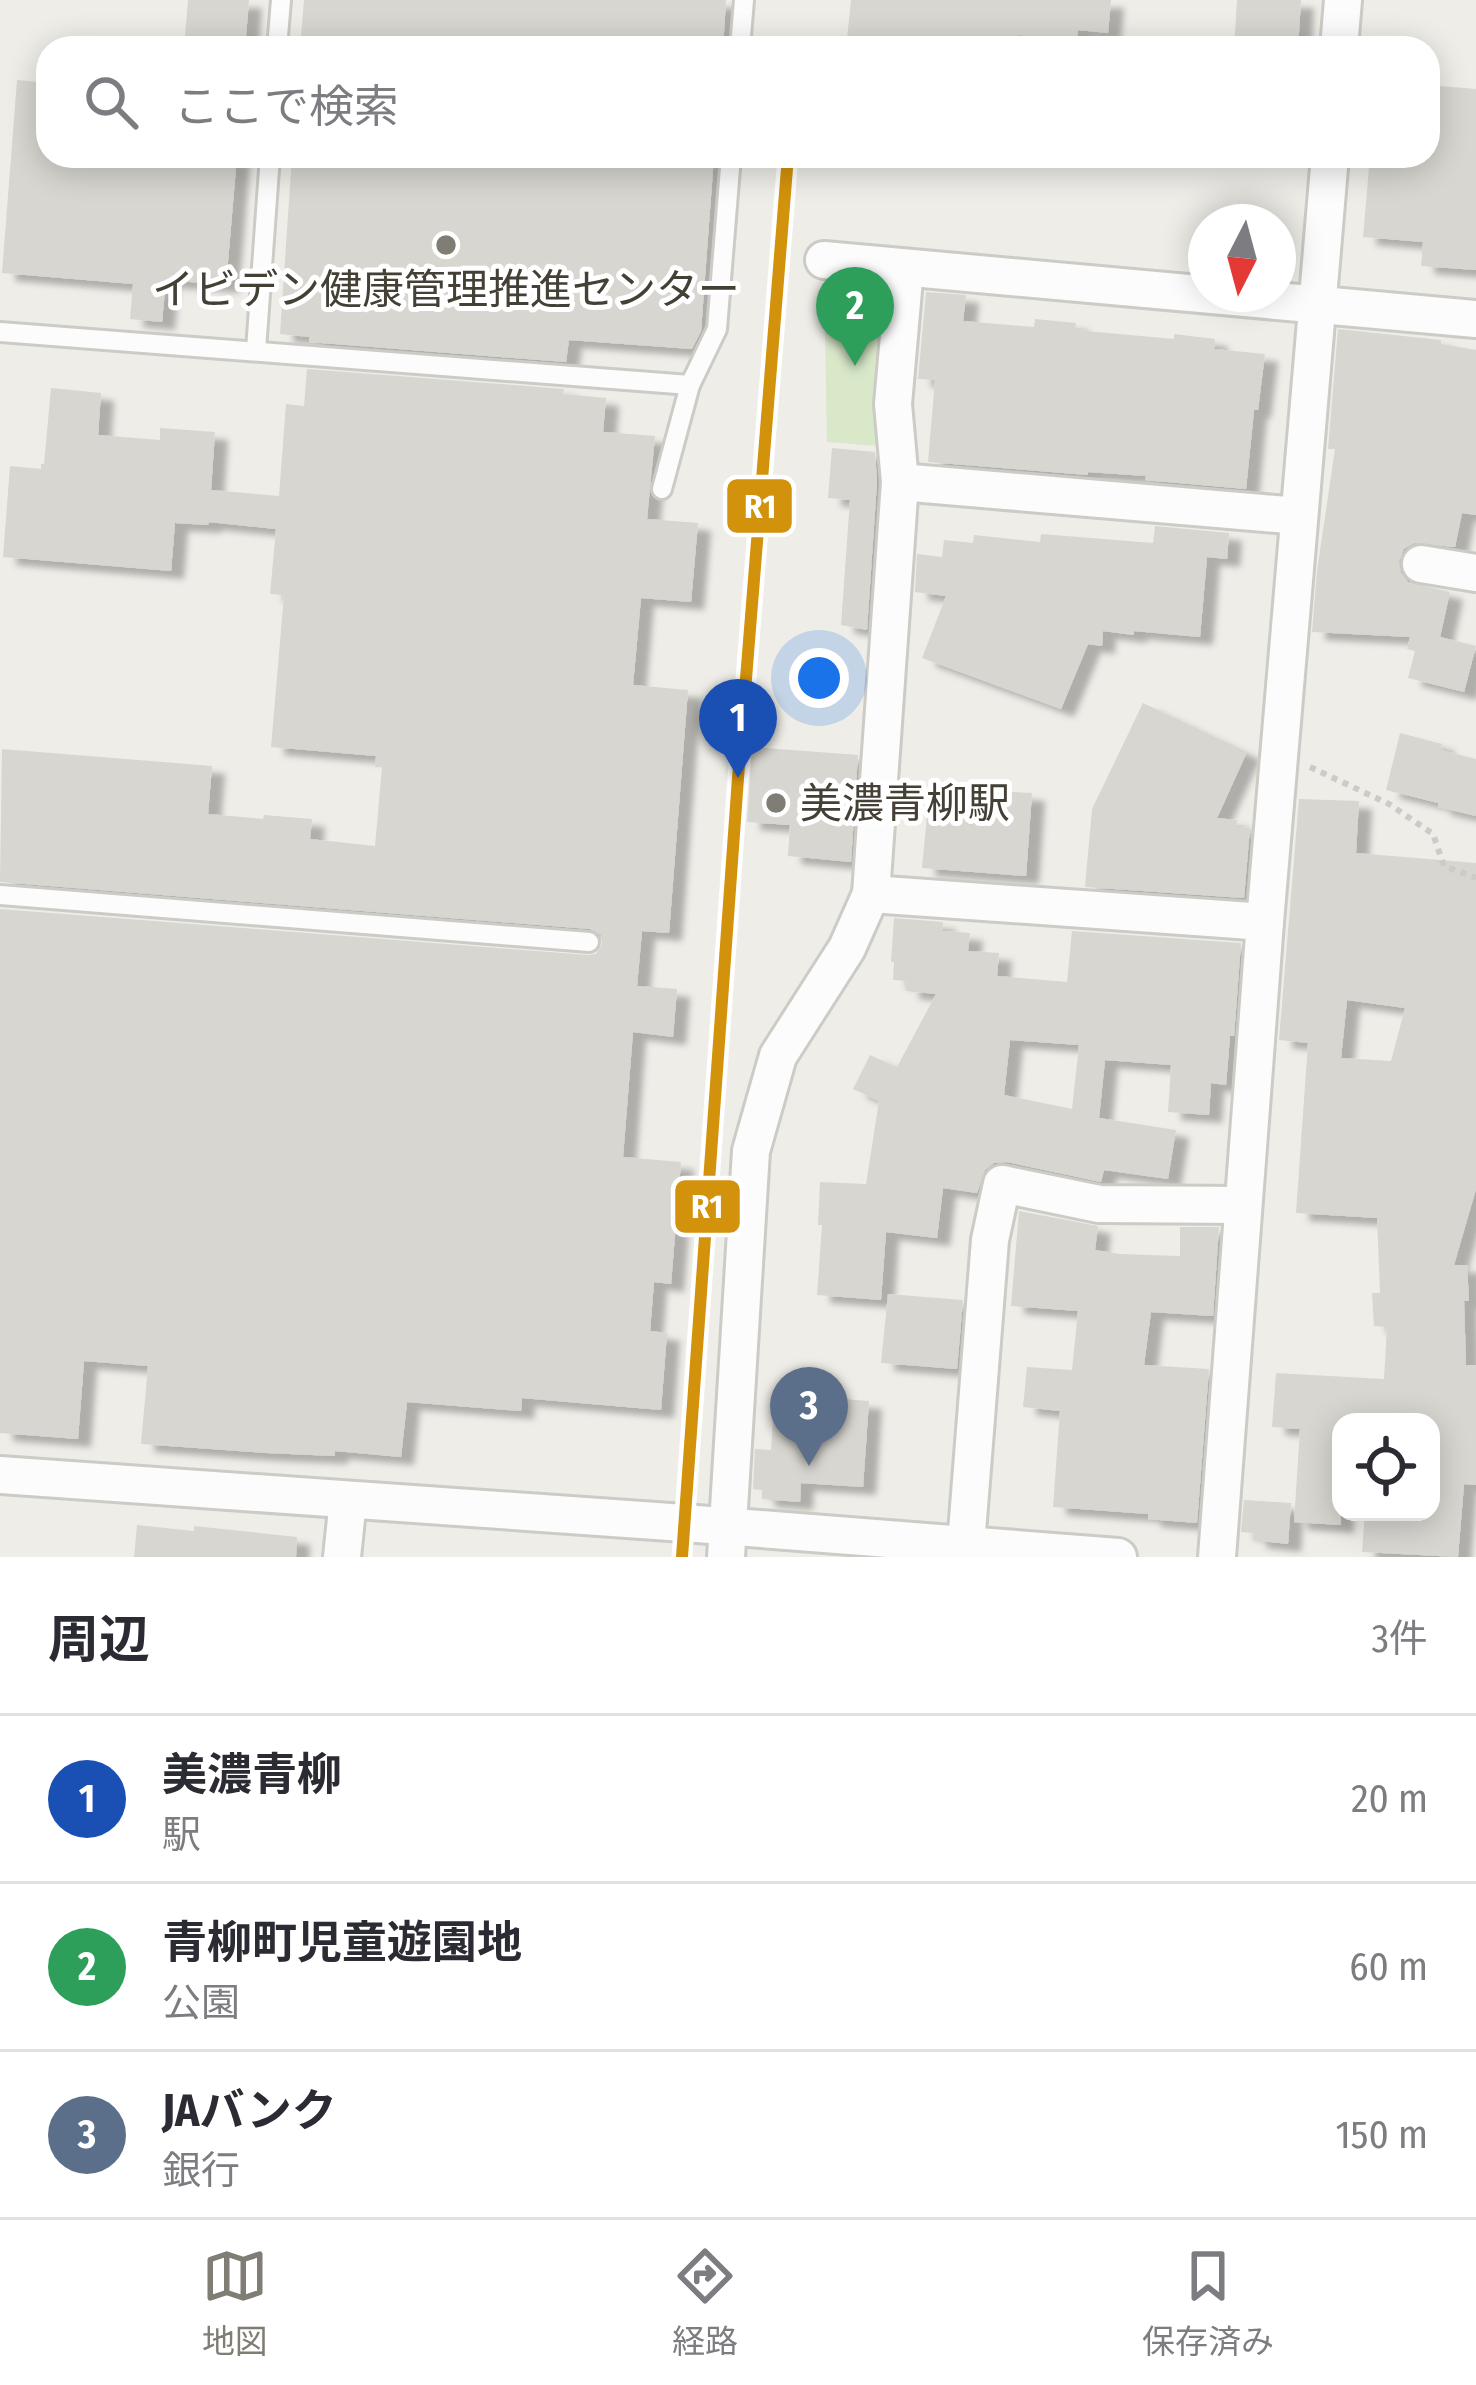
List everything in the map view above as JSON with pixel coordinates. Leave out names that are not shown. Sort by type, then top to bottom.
[{"type":"street","points":[[1340,36],[1343,0]]},
{"type":"street","points":[[1217,1557],[1329,168]]},
{"type":"street","points":[[824,260],[1476,319]]},
{"type":"street","points":[[727,1542],[751,1151],[778,1056],[847,948],[871,894],[900,482],[893,404],[905,268]]},
{"type":"street","points":[[900,482],[1299,516]]},
{"type":"street","points":[[1421,564],[1476,573]]},
{"type":"street","points":[[871,894],[1265,922]]},
{"type":"street","points":[[966,1545],[990,1240],[1002,1184],[1099,1204],[1243,1205]]},
{"type":"street","points":[[0,1475],[640,1520],[727,1542],[966,1545],[1118,1557]]},
{"type":"street","points":[[342,1557],[348,1500]]},
{"type":"street","points":[[637,1557],[640,1520]]},
{"type":"lane","points":[[278,36],[281,0]]},
{"type":"lane","points":[[741,36],[743,0]]},
{"type":"lane","points":[[256,350],[269,168]]},
{"type":"lane","points":[[662,489],[690,385],[717,329],[730,168]]},
{"type":"lane","points":[[0,332],[690,385]]},
{"type":"lane","points":[[0,895],[589,942]]},
{"type":"path","points":[[1280,752],[1389,804],[1433,834],[1444,866],[1476,878]]},
{"type":"green space","points":[[824,276],[892,290],[878,446],[827,442]]},
{"type":"building","points":[[188,0],[249,0],[246,36],[185,36]]},
{"type":"building","points":[[304,0],[726,0],[724,36],[301,36]]},
{"type":"building","points":[[851,0],[1111,0],[1108,33],[847,36]]},
{"type":"building","points":[[1237,0],[1301,0],[1299,36],[1235,36]]},
{"type":"building","points":[[17,80],[36,82],[36,168],[236,168],[226,285],[166,280],[162,322],[130,319],[133,284],[2,273]]},
{"type":"building","points":[[1440,86],[1476,89],[1476,270],[1421,266],[1423,242],[1363,237],[1369,168],[1440,168]]},
{"type":"building","name":"イビデン健康管理推進センター","points":[[291,168],[713,168],[701,331],[692,349],[569,340],[566,362],[309,342],[309,337],[280,334]]},
{"type":"building","points":[[926,292],[966,295],[963,321],[1034,327],[1035,319],[1076,323],[1075,330],[1215,339],[1214,349],[1265,354],[1246,489],[1145,480],[1146,476],[928,462],[935,380],[918,379]]},
{"type":"building","points":[[1338,329],[1441,340],[1441,344],[1476,350],[1476,515],[1462,513],[1455,547],[1414,543],[1404,549],[1399,562],[1408,582],[1450,592],[1440,637],[1476,646],[1464,692],[1408,678],[1415,651],[1407,649],[1410,637],[1312,632],[1335,449],[1328,449]]},
{"type":"building","points":[[307,369],[564,389],[563,394],[606,398],[603,432],[655,436],[647,519],[698,523],[691,602],[641,598],[633,685],[688,690],[669,933],[642,931],[637,986],[677,989],[673,1037],[633,1032],[623,1157],[681,1162],[671,1284],[654,1282],[650,1331],[667,1333],[661,1410],[522,1398],[521,1411],[407,1402],[401,1457],[141,1444],[148,1366],[84,1361],[78,1439],[0,1433],[0,909],[588,955],[596,954],[602,944],[601,935],[590,929],[0,882],[2,749],[212,766],[208,814],[312,819],[310,839],[375,846],[382,767],[375,767],[376,756],[271,747],[284,595],[270,594],[276,529],[175,523],[171,571],[3,557],[10,466],[41,469],[44,464],[51,388],[101,393],[98,435],[160,440],[160,428],[215,432],[211,490],[279,496],[286,404],[304,406]]},
{"type":"building","points":[[832,448],[875,452],[867,630],[841,625],[850,500],[828,498]]},
{"type":"building","points":[[1155,526],[1229,533],[1227,559],[1207,557],[1200,637],[1103,631],[1102,646],[1088,644],[1061,709],[922,658],[946,596],[915,592],[917,554],[942,557],[944,540],[973,543],[974,535],[1040,542],[1041,534],[1153,543]]},
{"type":"building","points":[[1143,703],[1247,752],[1217,818],[1237,820],[1236,827],[1250,828],[1244,898],[1085,887],[1092,809]]},
{"type":"building","points":[[1400,733],[1476,759],[1476,816],[1386,790]]},
{"type":"building","points":[[752,747],[858,755],[851,862],[788,856],[790,825],[747,822]]},
{"type":"building","points":[[940,788],[1032,793],[1026,876],[922,868],[928,805]]},
{"type":"building","points":[[1299,799],[1359,801],[1356,853],[1476,863],[1476,1189],[1454,1265],[1467,1265],[1466,1365],[1476,1365],[1476,1485],[1464,1484],[1458,1557],[1362,1552],[1364,1521],[1440,1521],[1440,1413],[1332,1413],[1332,1521],[1341,1521],[1341,1525],[1294,1522],[1300,1429],[1272,1427],[1276,1373],[1384,1379],[1387,1327],[1374,1326],[1372,1293],[1380,1293],[1377,1218],[1296,1213],[1308,1043],[1279,1040]],"holes":[[[1347,1000],[1405,1008],[1391,1061],[1341,1058]]]},
{"type":"building","points":[[894,918],[943,922],[942,931],[970,933],[968,951],[999,953],[997,976],[1067,982],[1072,931],[1241,943],[1226,1085],[1211,1083],[1209,1115],[1168,1112],[1171,1065],[1105,1060],[1099,1118],[1176,1130],[1168,1179],[1104,1170],[1101,1182],[994,1163],[985,1170],[977,1193],[943,1188],[937,1238],[886,1232],[881,1300],[817,1295],[820,1182],[866,1184],[879,1101],[853,1089],[870,1055],[897,1067],[936,994],[906,991],[907,981],[893,980]],"holes":[[[1010,1040],[1079,1045],[1072,1109],[1004,1095]]]},
{"type":"building","points":[[1019,1211],[1098,1226],[1095,1250],[1120,1254],[1180,1256],[1180,1227],[1219,1227],[1213,1316],[1151,1312],[1144,1365],[1209,1369],[1197,1523],[1053,1507],[1060,1411],[1023,1407],[1027,1367],[1072,1370],[1078,1311],[1011,1306]]},
{"type":"building","points":[[888,1294],[963,1300],[957,1369],[881,1363]]},
{"type":"building","points":[[801,1396],[869,1401],[863,1487],[801,1483],[800,1502],[762,1499],[762,1490],[753,1489],[755,1449],[771,1450],[774,1406],[800,1408]]},
{"type":"building","points":[[1244,1500],[1291,1503],[1288,1544],[1253,1540],[1254,1533],[1241,1532]]},
{"type":"building","points":[[137,1525],[297,1537],[296,1557],[134,1557]]},
{"type":"transit line","name":"R1","points":[[682,1557],[787,168]]},
{"type":"place","name":"イビデン健康管理推進センター","points":[[446,245]]},
{"type":"place","name":"青柳町児童遊園地","points":[[855,366]]},
{"type":"place","name":"美濃青柳","points":[[738,778]]},
{"type":"place","name":"美濃青柳駅","points":[[776,803]]},
{"type":"place","name":"JAバンク","points":[[809,1466]]}]
